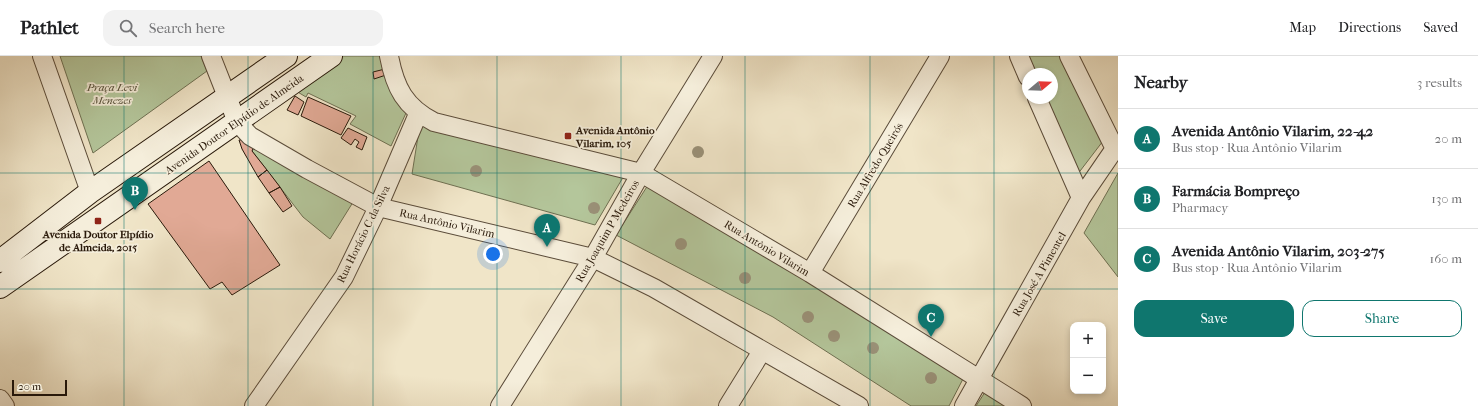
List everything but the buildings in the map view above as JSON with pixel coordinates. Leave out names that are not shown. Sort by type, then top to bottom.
[{"type":"main road","points":[[0,261],[90,192],[286,56]]},
{"type":"main road","name":"Avenida Doutor Elpídio de Almeida","points":[[3,278],[237,122],[331,56]]},
{"type":"street","points":[[42,56],[90,192]]},
{"type":"street","name":"Rua Antônio Vilarim","points":[[211,56],[237,122],[250,136],[378,207],[593,258],[654,288],[859,406]]},
{"type":"street","name":"Rua Antônio Vilarim","points":[[389,56],[397,86],[406,102],[418,114],[434,122],[641,174],[810,273],[1022,406]]},
{"type":"street","name":"Rua Joaquim P Medeiros","points":[[500,406],[593,258],[641,174],[714,56]]},
{"type":"street","name":"Rua Alfredo Queirós","points":[[810,273],[940,56]]},
{"type":"street","points":[[1019,56],[1024,68]]},
{"type":"street","points":[[1070,56],[1116,147]]},
{"type":"street","points":[[1040,104],[1081,198]]},
{"type":"street","name":"Rua Horácio C da Silva","points":[[254,406],[344,277],[378,207],[418,114]]},
{"type":"street","name":"Rua José A Pimentel","points":[[964,406],[1081,198],[1116,147]]},
{"type":"street","points":[[728,406],[762,351]]},
{"type":"street","points":[[0,399],[5,406]]},
{"type":"green space","name":"Praça Levi Menezes","points":[[60,56],[201,56],[207,71],[93,153]]},
{"type":"green space","points":[[337,56],[385,56],[406,113],[391,146],[350,124],[356,116],[308,93],[306,97],[291,88]]},
{"type":"green space","points":[[1025,56],[1062,56],[1103,141],[1077,175],[1047,104],[1058,104],[1058,68],[1030,68]]},
{"type":"green space","points":[[420,124],[625,174],[595,225],[412,174]]},
{"type":"green space","points":[[256,142],[355,199],[330,239],[303,217],[252,151]]},
{"type":"green space","points":[[1118,173],[1118,277],[1084,233]]},
{"type":"green space","points":[[648,185],[964,377],[949,406],[911,406],[773,317],[616,235]]},
{"type":"green space","points":[[987,389],[1014,406],[976,406]]},
{"type":"place","name":"Avenida Antônio Vilarim, 105","points":[[568,136]]},
{"type":"place","name":"Farmácia Bompreço","points":[[135,210]]},
{"type":"place","name":"Avenida Doutor Elpídio de Almeida, 2015","points":[[98,221]]},
{"type":"place","name":"Avenida Antônio Vilarim, 22-42","points":[[547,247]]},
{"type":"place","name":"Avenida Antônio Vilarim, 203-275","points":[[931,337]]}]
